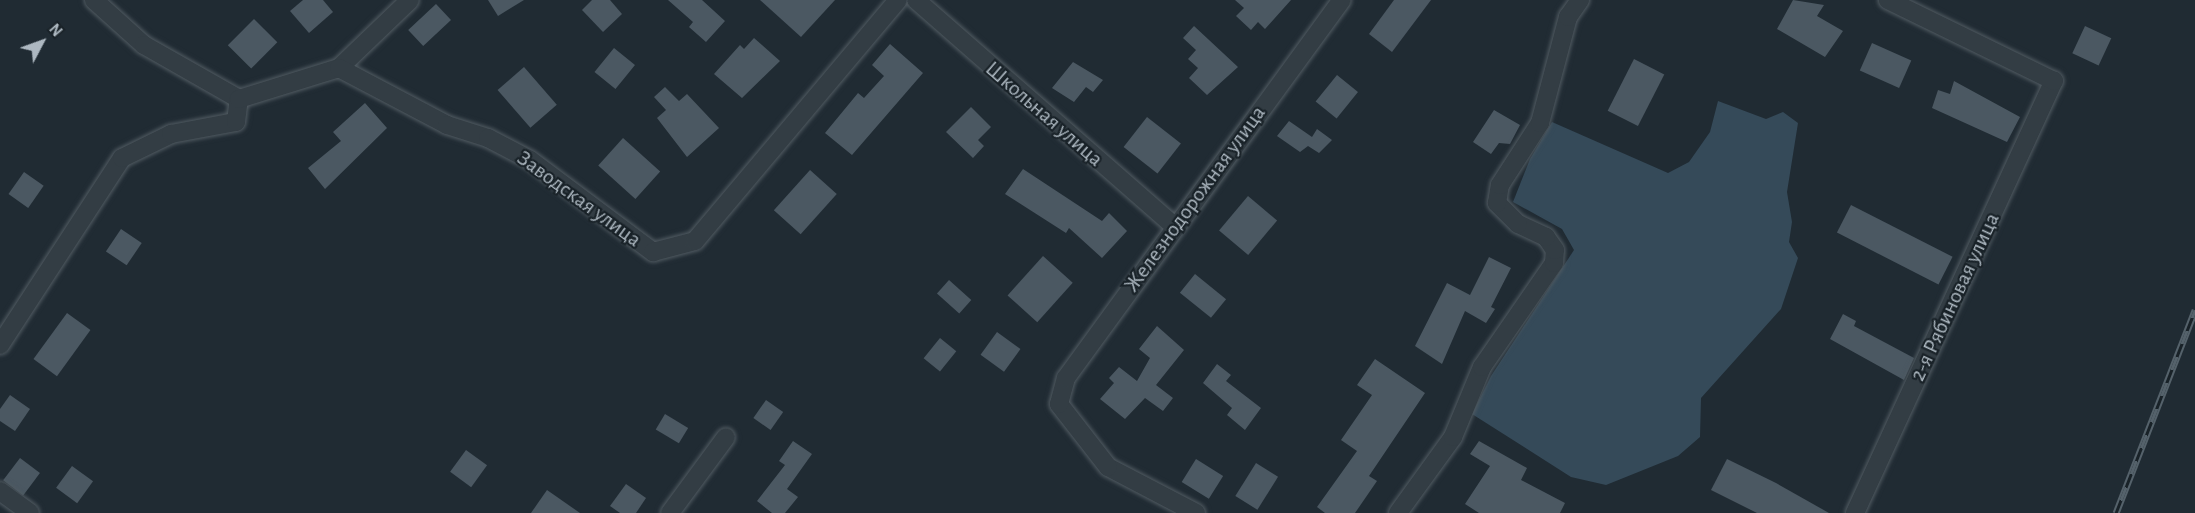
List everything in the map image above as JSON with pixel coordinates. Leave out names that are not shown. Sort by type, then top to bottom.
[{"type":"street","points":[[94,0],[144,45],[239,99],[339,68],[410,0]]},
{"type":"street","name":"Заводская улица","points":[[339,68],[447,124],[488,138],[530,160],[653,252],[695,241],[898,0]]},
{"type":"street","name":"Школьная улица","points":[[916,0],[1174,226]]},
{"type":"street","name":"Железнодорожная улица","points":[[1196,513],[1107,467],[1059,404],[1066,378],[1174,226],[1342,0]]},
{"type":"street","points":[[1398,513],[1452,436],[1482,368],[1554,263],[1555,250],[1546,237],[1518,224],[1497,203],[1500,185],[1540,123],[1568,17],[1580,0]]},
{"type":"street","name":"2-я Рябиновая улица","points":[[1855,513],[2054,81],[1888,0]]},
{"type":"street","points":[[0,345],[122,158],[171,134],[236,122],[239,99]]},
{"type":"street","points":[[670,513],[726,437]]},
{"type":"street","points":[[0,491],[30,513]]},
{"type":"water","points":[[1718,101],[1766,119],[1783,112],[1798,123],[1787,192],[1792,222],[1789,242],[1798,258],[1781,309],[1701,398],[1700,437],[1678,456],[1606,485],[1571,477],[1472,414],[1491,376],[1574,250],[1562,229],[1513,202],[1530,159],[1552,122],[1668,173],[1689,162],[1710,132]]},
{"type":"building","points":[[303,0],[323,0],[333,12],[309,33],[290,11]]},
{"type":"building","points":[[488,0],[524,0],[498,16]]},
{"type":"building","points":[[592,0],[610,0],[622,14],[603,32],[582,10]]},
{"type":"building","points":[[668,0],[702,0],[725,21],[706,42],[689,27],[693,22]]},
{"type":"building","points":[[760,0],[835,0],[801,37]]},
{"type":"building","points":[[1235,0],[1291,0],[1265,29],[1258,22],[1251,30],[1236,16],[1244,8]]},
{"type":"building","points":[[1394,0],[1431,0],[1392,52],[1369,34]]},
{"type":"building","points":[[1793,0],[1824,5],[1817,16],[1843,31],[1825,57],[1777,29]]},
{"type":"building","points":[[436,4],[451,20],[423,46],[408,30]]},
{"type":"building","points":[[254,19],[277,42],[251,68],[228,45]]},
{"type":"building","points":[[1194,26],[1238,67],[1207,95],[1189,78],[1198,68],[1188,59],[1196,50],[1183,38]]},
{"type":"building","points":[[2085,26],[2111,38],[2099,65],[2072,53]]},
{"type":"building","points":[[754,38],[780,61],[742,98],[714,74],[740,45],[744,49]]},
{"type":"building","points":[[1872,43],[1911,60],[1899,88],[1860,70]]},
{"type":"building","points":[[890,44],[923,73],[852,155],[825,133],[858,93],[864,98],[884,76],[872,65]]},
{"type":"building","points":[[614,48],[635,65],[615,89],[594,72]]},
{"type":"building","points":[[1634,59],[1664,74],[1638,126],[1608,111]]},
{"type":"building","points":[[1073,62],[1103,80],[1093,92],[1086,87],[1074,102],[1052,88]]},
{"type":"building","points":[[524,67],[557,105],[530,128],[498,90]]},
{"type":"building","points":[[1337,75],[1358,92],[1337,118],[1316,101]]},
{"type":"building","points":[[1954,81],[2020,117],[2007,142],[1932,108],[1938,90],[1950,94]]},
{"type":"building","points":[[665,87],[679,101],[687,94],[719,128],[687,157],[657,118],[666,110],[654,97]]},
{"type":"building","points":[[365,103],[387,128],[325,189],[308,168],[341,141],[333,132]]},
{"type":"building","points":[[971,107],[991,127],[978,140],[984,146],[973,158],[946,132]]},
{"type":"building","points":[[1494,110],[1520,125],[1510,144],[1499,143],[1491,154],[1473,142]]},
{"type":"building","points":[[1147,117],[1181,143],[1157,173],[1124,147]]},
{"type":"building","points":[[1289,121],[1312,137],[1317,129],[1332,140],[1319,153],[1308,146],[1300,152],[1277,136]]},
{"type":"building","points":[[623,138],[660,171],[635,199],[598,165]]},
{"type":"building","points":[[1023,169],[1102,221],[1109,213],[1127,231],[1102,258],[1069,228],[1066,233],[1005,194]]},
{"type":"building","points":[[810,170],[837,194],[801,234],[774,210]]},
{"type":"building","points":[[24,172],[44,186],[28,208],[9,194]]},
{"type":"building","points":[[1248,196],[1277,220],[1248,255],[1219,230]]},
{"type":"building","points":[[1851,205],[1953,257],[1939,284],[1837,233]]},
{"type":"building","points":[[121,229],[142,243],[127,265],[106,251]]},
{"type":"building","points":[[1043,256],[1073,283],[1037,322],[1008,295]]},
{"type":"building","points":[[1489,257],[1511,268],[1491,307],[1495,309],[1486,323],[1465,311],[1442,364],[1415,346],[1447,283],[1470,295]]},
{"type":"building","points":[[1195,274],[1226,299],[1211,318],[1180,293]]},
{"type":"building","points":[[949,280],[971,300],[959,313],[937,293]]},
{"type":"building","points":[[67,313],[90,330],[57,376],[33,359]]},
{"type":"building","points":[[1843,314],[1856,321],[1854,326],[1914,358],[1904,380],[1830,339]]},
{"type":"building","points":[[1157,326],[1184,350],[1156,385],[1173,398],[1163,411],[1145,398],[1125,419],[1100,399],[1114,383],[1109,378],[1119,367],[1137,381],[1150,358],[1139,349]]},
{"type":"building","points":[[997,332],[1020,349],[1004,372],[981,355]]},
{"type":"building","points":[[940,338],[956,351],[940,371],[924,358]]},
{"type":"building","points":[[1375,359],[1425,393],[1369,476],[1377,481],[1355,513],[1325,513],[1317,507],[1357,451],[1341,440],[1372,395],[1357,385]]},
{"type":"building","points":[[1217,364],[1231,375],[1226,381],[1261,408],[1245,430],[1227,415],[1232,408],[1203,383]]},
{"type":"building","points":[[10,395],[30,409],[15,431],[0,421],[0,409]]},
{"type":"building","points":[[766,400],[783,412],[771,430],[753,418]]},
{"type":"building","points":[[665,414],[688,428],[679,443],[656,429]]},
{"type":"building","points":[[793,441],[812,454],[787,489],[798,497],[785,513],[772,513],[757,501],[785,465],[779,461]]},
{"type":"building","points":[[1479,441],[1527,468],[1521,480],[1565,503],[1560,513],[1479,513],[1465,504],[1490,466],[1470,454]]},
{"type":"building","points":[[466,450],[487,465],[471,487],[450,472]]},
{"type":"building","points":[[20,458],[40,473],[23,495],[3,480]]},
{"type":"building","points":[[1196,459],[1223,476],[1209,499],[1182,482]]},
{"type":"building","points":[[1727,459],[1829,513],[1757,513],[1711,490]]},
{"type":"building","points":[[1256,463],[1278,477],[1257,510],[1235,496]]},
{"type":"building","points":[[72,466],[93,481],[77,503],[56,488]]},
{"type":"building","points":[[626,484],[646,498],[636,513],[620,513],[610,506]]},
{"type":"building","points":[[547,490],[580,513],[531,513]]},
{"type":"railway","points":[[2116,513],[2195,310]]}]
